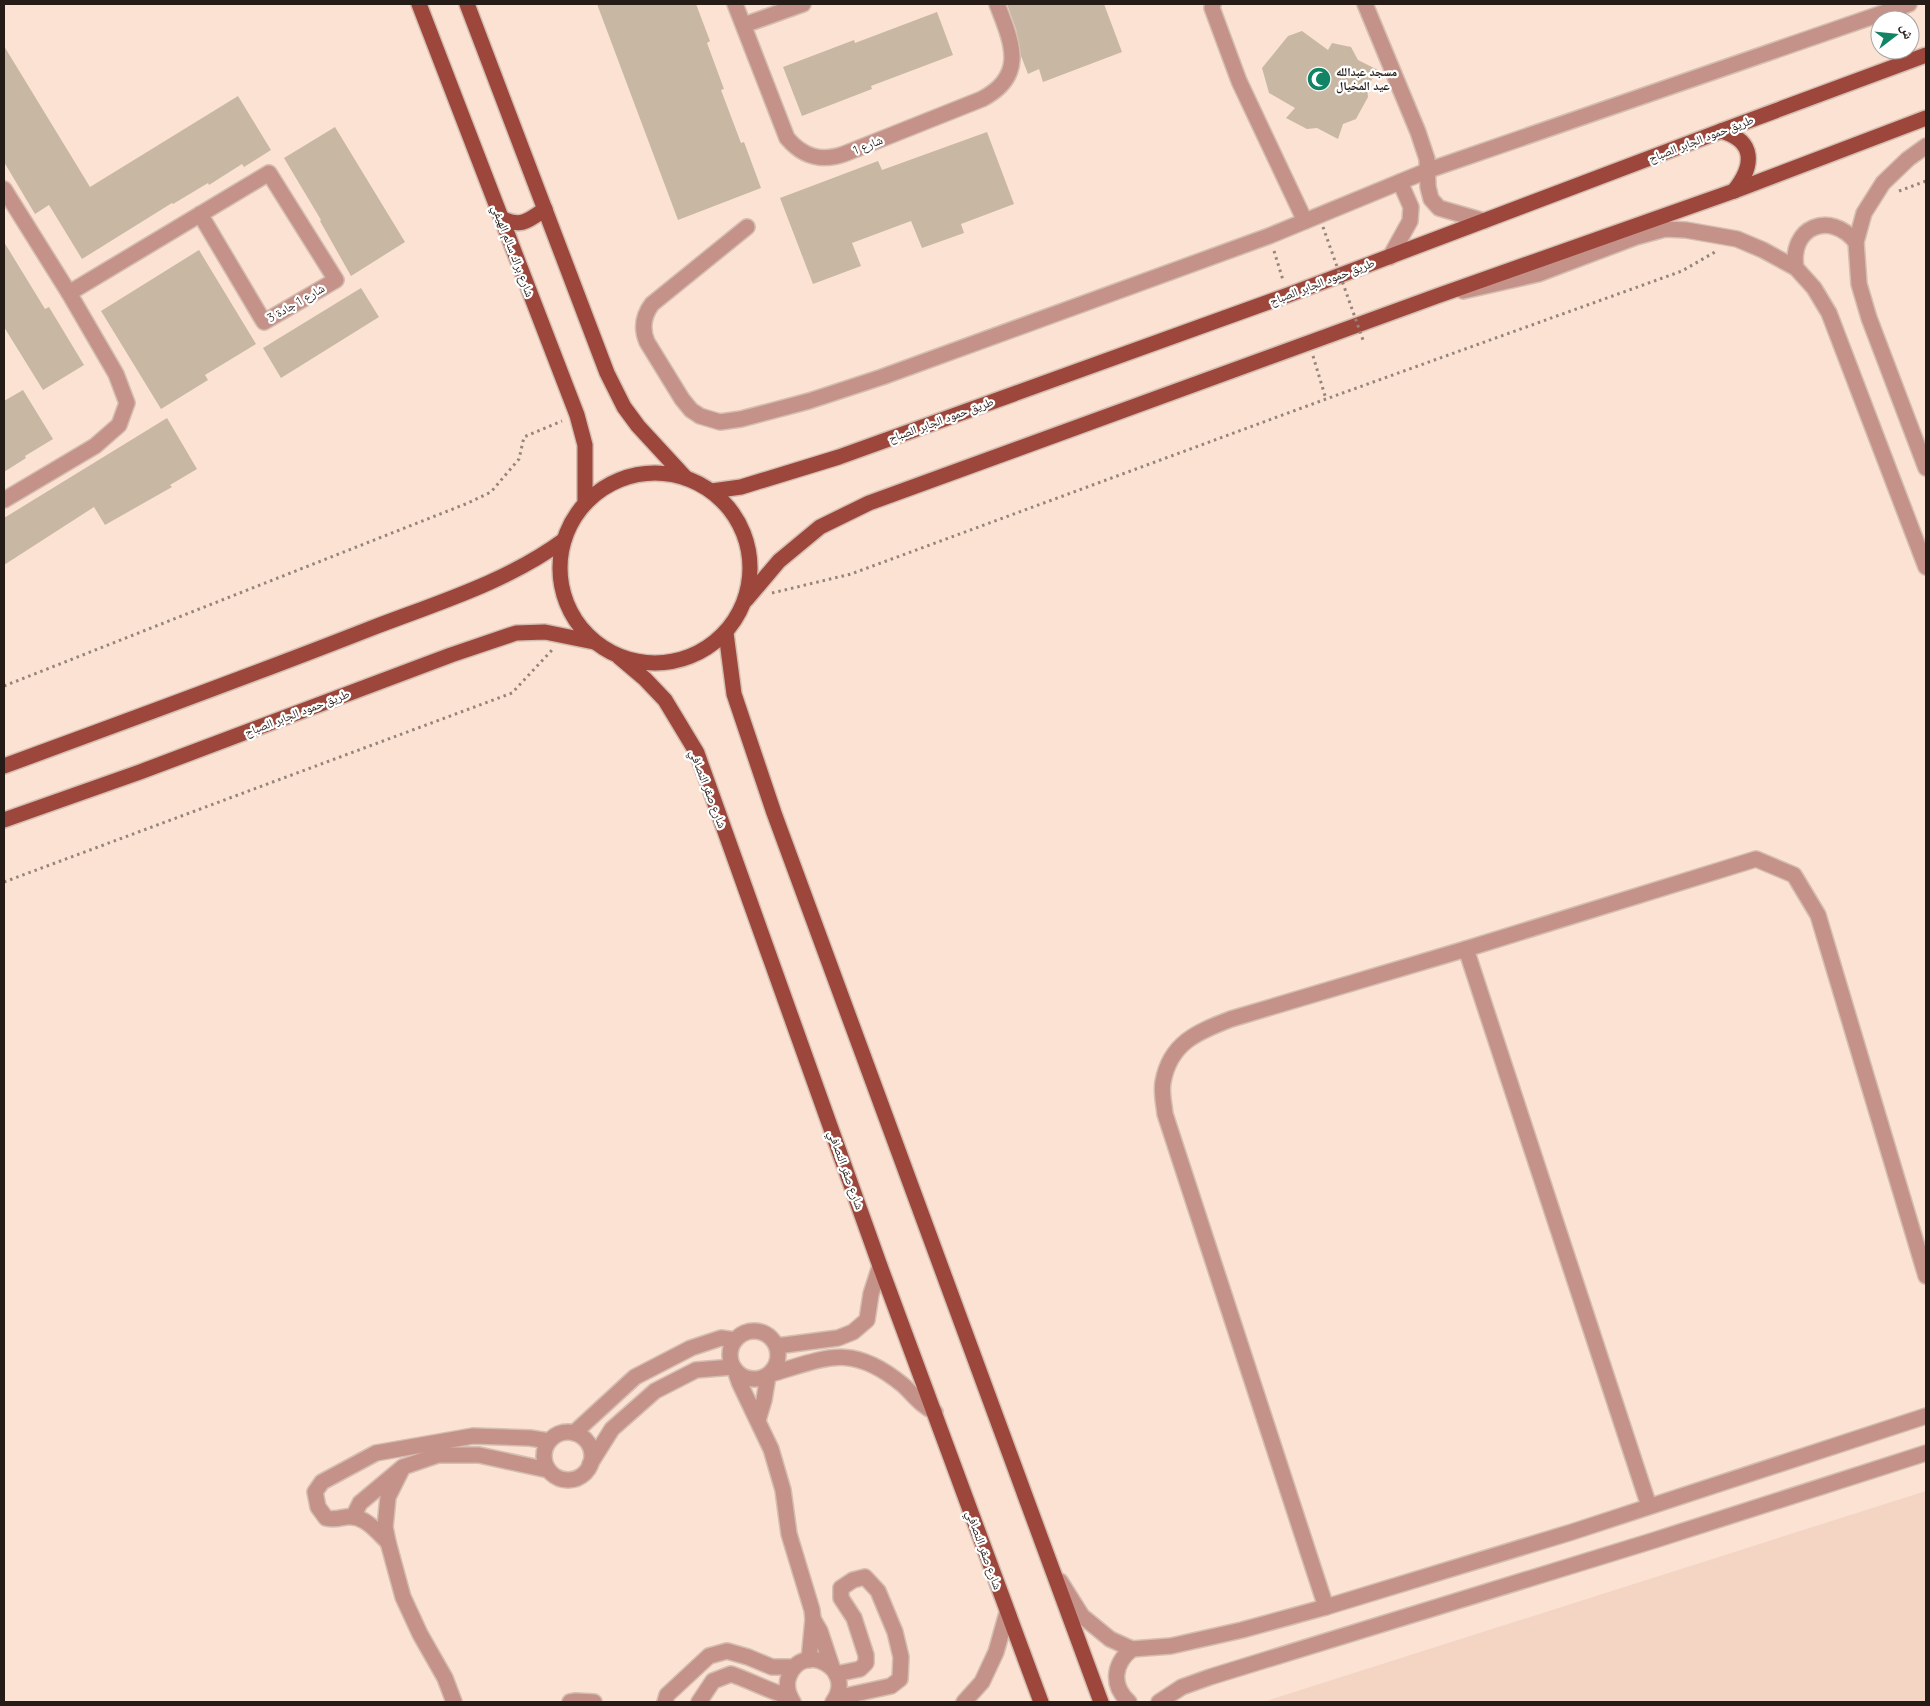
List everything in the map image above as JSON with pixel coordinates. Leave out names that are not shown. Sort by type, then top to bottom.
[{"type":"main road","name":"شارع براك سالم الهيفي","points":[[419,4],[577,415],[585,445],[585,502]]},
{"type":"main road","points":[[467,4],[607,373],[624,407],[652,443],[684,476],[712,491],[734,512],[747,540],[751,570],[746,600],[738,618],[726,634],[704,652],[676,662],[647,664],[618,657],[594,642],[575,621],[564,596],[560,568],[564,540],[572,520],[585,502],[614,481],[649,472],[684,476]]},
{"type":"main road","name":"طريق حمود الجابر الصباح","points":[[712,491],[741,487],[839,457],[1288,295],[1926,55]]},
{"type":"main road","points":[[746,600],[779,561],[820,527],[869,503],[1307,345],[1437,296],[1734,191],[1926,118]]},
{"type":"main road","points":[[1721,131],[1733,134],[1742,143],[1748,154],[1749,166],[1744,178],[1734,191]]},
{"type":"main road","points":[[501,218],[518,224],[529,220],[545,209]]},
{"type":"main road","points":[[4,766],[320,649],[468,591],[525,565],[564,540]]},
{"type":"main road","name":"طريق حمود الجابر الصباح","points":[[4,820],[140,772],[516,632],[545,632],[594,642]]},
{"type":"main road","points":[[726,634],[734,694],[774,814],[1101,1702]]},
{"type":"main road","name":"شارع صقر النصافي","points":[[618,657],[645,679],[665,700],[696,752],[880,1266],[1041,1702]]},
{"type":"street","name":"شارع 1","points":[[736,4],[787,138],[802,153],[823,159],[844,154],[955,110],[992,94],[1000,87],[1009,73],[1013,57],[1009,36],[997,4]]},
{"type":"street","points":[[744,25],[803,4]]},
{"type":"street","points":[[1213,4],[1212,8],[1239,81],[1305,221]]},
{"type":"street","points":[[1365,4],[1416,126],[1427,160],[1429,170],[1428,188],[1431,199],[1439,208],[1484,221]]},
{"type":"street","points":[[747,227],[652,304],[644,318],[644,334],[647,342],[682,400],[700,416],[720,422],[741,419],[882,377],[1305,221],[1429,170],[1909,4]]},
{"type":"street","points":[[1926,146],[1908,159],[1883,183],[1864,213],[1856,242],[1859,284],[1869,318],[1926,468]]},
{"type":"street","name":"شارع 1 جادة 3","points":[[69,293],[200,214],[269,173],[336,280],[264,322],[200,214]]},
{"type":"street","points":[[1390,257],[1410,221],[1411,207],[1400,182]]},
{"type":"street","points":[[4,188],[69,293],[116,374],[127,403],[119,425],[95,446],[4,500]]},
{"type":"street","points":[[1796,268],[1794,257],[1796,247],[1801,237],[1809,230],[1819,226],[1830,225],[1840,228],[1856,242]]},
{"type":"street","points":[[1437,296],[1538,274],[1636,237],[1665,229],[1686,230],[1737,239],[1763,250],[1796,268],[1814,288],[1829,313],[1926,567]]},
{"type":"street","points":[[1326,1607],[1165,1114],[1163,1084],[1169,1062],[1184,1041],[1206,1028],[1230,1019],[1466,949],[1756,859],[1794,875],[1818,915],[1926,1276]]},
{"type":"street","points":[[1466,949],[1649,1506]]},
{"type":"street","points":[[777,1346],[838,1338],[853,1332],[866,1320],[871,1294],[880,1266]]},
{"type":"street","points":[[758,1420],[769,1375],[777,1364],[779,1356],[777,1346],[770,1336],[755,1331],[741,1335],[735,1340],[730,1354],[739,1382],[771,1448],[782,1490],[789,1534],[813,1619],[820,1631],[834,1671],[839,1682],[835,1700],[891,1686],[900,1679],[901,1656],[895,1632],[878,1591],[865,1577],[853,1580],[841,1588],[841,1598],[854,1618],[866,1655],[866,1663],[860,1669],[834,1671],[825,1662],[809,1660],[801,1662],[794,1667],[787,1681],[791,1700]]},
{"type":"street","points":[[574,1433],[635,1377],[691,1348],[721,1338],[735,1340]]},
{"type":"street","points":[[548,1441],[544,1455],[548,1470],[553,1475],[567,1480],[581,1475],[612,1429],[655,1391],[696,1370],[734,1368],[741,1375],[753,1379],[761,1379],[818,1360],[840,1356],[858,1359],[877,1366],[904,1386],[923,1407],[935,1412]]},
{"type":"street","points":[[1049,1563],[1082,1616],[1110,1639],[1132,1649],[1171,1646],[1326,1607],[1572,1532],[1926,1416]]},
{"type":"street","points":[[388,1542],[371,1525],[353,1516],[336,1520],[326,1518],[318,1507],[315,1492],[322,1482],[376,1454],[473,1436],[530,1438],[548,1441],[561,1433],[574,1433],[582,1436],[591,1448],[590,1464]]},
{"type":"street","points":[[1159,1702],[1182,1687],[1210,1677],[1655,1540],[1926,1453]]},
{"type":"street","points":[[353,1516],[360,1504],[403,1467],[438,1455],[479,1455],[548,1470]]},
{"type":"street","points":[[403,1467],[388,1497],[385,1527],[388,1542],[403,1597],[420,1634],[445,1678],[454,1702]]},
{"type":"street","points":[[964,1702],[982,1682],[996,1652],[1008,1613]]},
{"type":"street","points":[[809,1660],[813,1619]]},
{"type":"street","points":[[1130,1702],[1117,1687],[1116,1676],[1118,1665],[1123,1656],[1132,1649]]},
{"type":"street","points":[[665,1702],[667,1695],[709,1656],[727,1651],[748,1657],[772,1668],[794,1667]]},
{"type":"street","points":[[699,1702],[713,1681],[731,1674],[791,1700]]},
{"type":"street","points":[[570,1702],[594,1702]]},
{"type":"path","points":[[1323,226],[1363,340]]},
{"type":"path","points":[[746,600],[851,574],[1326,398],[1682,272],[1737,239]]},
{"type":"path","points":[[1273,246],[1288,295]]},
{"type":"path","points":[[1307,345],[1326,398]]},
{"type":"path","points":[[4,686],[468,503],[491,492],[519,459],[524,437],[577,415]]},
{"type":"path","points":[[4,882],[512,693],[566,635]]},
{"type":"shaded area","points":[[1926,1491],[1926,1702],[1263,1702]]},
{"type":"building","points":[[597,4],[696,4],[710,41],[707,43],[724,89],[721,90],[741,143],[744,142],[761,188],[678,220]]},
{"type":"building","points":[[1007,4],[1104,4],[1122,52],[1043,82],[1039,69],[1028,74],[1021,56],[1016,29]]},
{"type":"building","points":[[937,12],[953,55],[871,86],[872,89],[802,116],[783,67],[854,40],[855,43]]},
{"type":"building","name":"مسجد عبدالله عيد المخيال","points":[[1302,31],[1328,50],[1332,43],[1351,47],[1358,60],[1378,70],[1367,87],[1368,97],[1356,119],[1343,124],[1338,139],[1317,128],[1307,129],[1286,118],[1295,108],[1269,93],[1262,68],[1288,36]]},
{"type":"building","points":[[4,46],[90,187],[238,96],[271,150],[244,167],[242,164],[209,185],[208,183],[172,203],[82,259],[49,205],[35,214],[4,162]]},
{"type":"building","points":[[335,127],[405,242],[351,276],[321,220],[284,158]]},
{"type":"building","points":[[987,132],[1014,204],[961,224],[964,233],[922,248],[911,221],[852,243],[861,266],[813,284],[780,198],[878,161],[882,170]]},
{"type":"building","points":[[4,242],[45,309],[49,307],[84,365],[43,390],[4,327]]},
{"type":"building","points":[[199,250],[256,344],[205,375],[208,380],[161,409],[101,311]]},
{"type":"building","points":[[361,288],[379,317],[281,378],[263,348]]},
{"type":"building","points":[[23,390],[53,439],[25,456],[26,458],[4,472],[4,401]]},
{"type":"building","points":[[167,418],[197,469],[170,485],[172,487],[105,525],[94,507],[4,565],[4,518]]},
{"type":"place","name":"مسجد عبدالله عيد المخيال","points":[[1319,79]]}]
